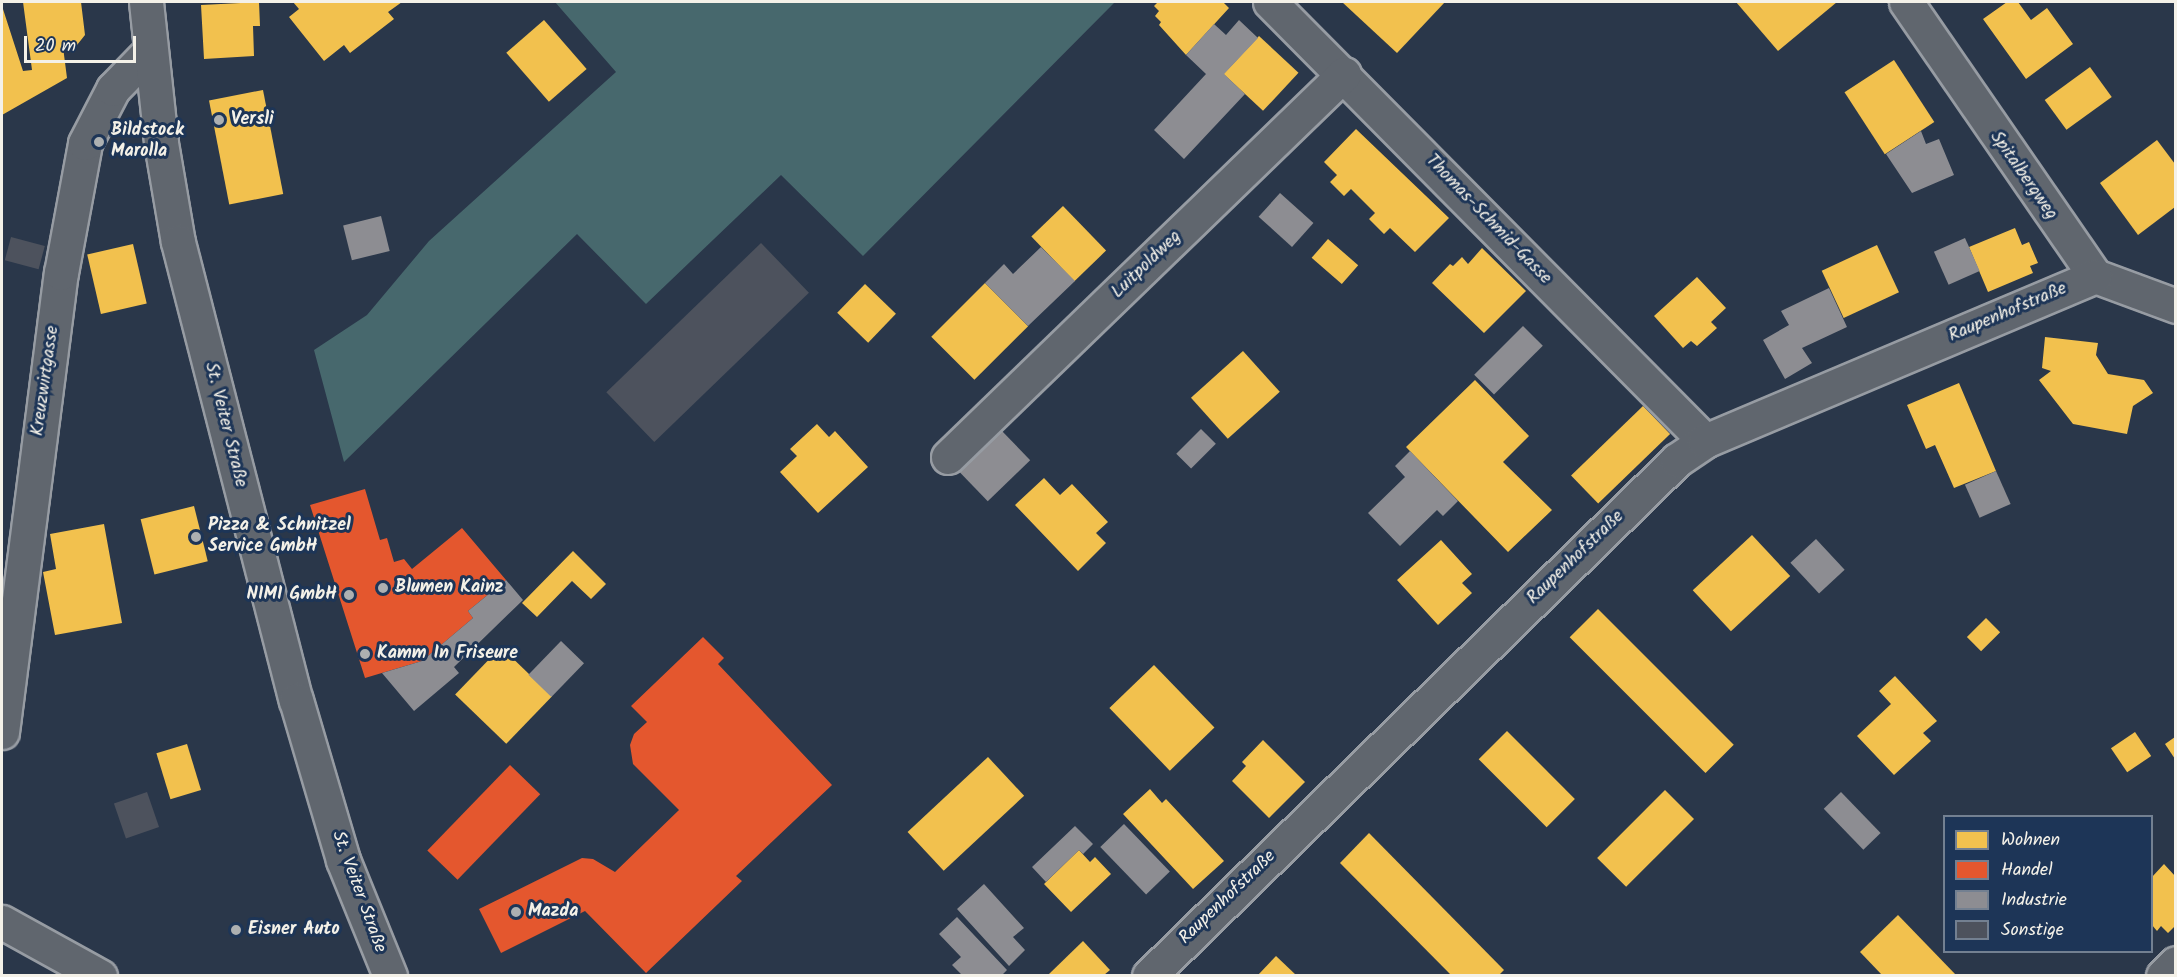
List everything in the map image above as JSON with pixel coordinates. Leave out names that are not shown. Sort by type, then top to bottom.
[{"type":"street","name":"St. Veiter Straße","points":[[146,2],[150,51],[178,242],[293,689],[343,860],[390,975]]},
{"type":"street","name":"Thomas-Schmid-Gasse","points":[[1270,2],[1344,74],[1705,441]]},
{"type":"street","name":"Spitalbergweg","points":[[1906,2],[2095,276]]},
{"type":"street","name":"Kreuzwirtgasse","points":[[2,732],[61,273],[85,143],[113,89],[150,51]]},
{"type":"street","name":"Luitpoldweg","points":[[948,457],[1344,74]]},
{"type":"street","points":[[2095,276],[2175,306]]},
{"type":"street","name":"Raupenhofstraße","points":[[1149,975],[1677,460],[1705,441],[2095,276]]},
{"type":"street","points":[[2,921],[100,975]]},
{"type":"street","points":[[2163,975],[2175,963]]},
{"type":"green space","points":[[555,2],[1115,2],[863,256],[781,175],[646,304],[577,234],[344,462],[314,350],[367,315],[429,241],[616,72]]},
{"type":"building: Wohnen","points":[[23,2],[81,2],[85,35],[77,45],[63,47],[67,78],[2,115],[2,6],[23,71],[32,70]]},
{"type":"building: Wohnen","points":[[259,2],[260,26],[253,26],[254,56],[204,59],[201,5]]},
{"type":"building: Wohnen","points":[[293,2],[402,2],[388,12],[394,19],[350,53],[344,45],[324,61],[289,17],[299,9]]},
{"type":"building: Wohnen","points":[[1158,2],[1223,2],[1229,8],[1186,55],[1159,25],[1161,22],[1155,16],[1159,11],[1154,6]]},
{"type":"building: Wohnen","points":[[1342,2],[1445,2],[1397,53]]},
{"type":"building: Wohnen","points":[[1736,2],[1837,2],[1778,51]]},
{"type":"building: Wohnen","points":[[2007,2],[2018,2],[2031,20],[2047,8],[2073,44],[2026,79],[1983,19]]},
{"type":"building: Wohnen","points":[[544,20],[587,69],[549,102],[506,53]]},
{"type":"building: Wohnen","points":[[1259,36],[1298,73],[1263,111],[1224,74]]},
{"type":"building: Wohnen","points":[[1894,60],[1934,122],[1885,154],[1845,92]]},
{"type":"building: Wohnen","points":[[2090,67],[2112,97],[2066,130],[2045,100]]},
{"type":"building: Wohnen","points":[[263,90],[283,194],[229,205],[209,100]]},
{"type":"building: Wohnen","points":[[1356,129],[1449,218],[1415,252],[1390,228],[1384,234],[1369,219],[1375,213],[1351,189],[1344,196],[1330,182],[1337,175],[1324,162]]},
{"type":"building: Wohnen","points":[[2157,140],[2175,164],[2175,207],[2138,235],[2100,183]]},
{"type":"building: Wohnen","points":[[1063,206],[1106,251],[1074,281],[1031,237]]},
{"type":"building: Wohnen","points":[[2015,228],[2022,245],[2029,242],[2038,263],[2030,266],[2033,273],[1988,292],[1969,247]]},
{"type":"building: Wohnen","points":[[1328,239],[1358,265],[1342,284],[1312,258]]},
{"type":"building: Wohnen","points":[[133,244],[147,303],[101,314],[87,255]]},
{"type":"building: Wohnen","points":[[1877,245],[1899,292],[1844,318],[1822,271]]},
{"type":"building: Wohnen","points":[[1482,248],[1526,291],[1484,333],[1432,283],[1450,264],[1453,266],[1462,257],[1468,264]]},
{"type":"building: Wohnen","points":[[1697,277],[1726,308],[1711,322],[1717,328],[1697,346],[1691,341],[1683,348],[1654,316]]},
{"type":"building: Wohnen","points":[[985,283],[1028,326],[974,380],[931,337]]},
{"type":"building: Wohnen","points":[[865,284],[896,314],[868,343],[837,313]]},
{"type":"building: Wohnen","points":[[2045,337],[2098,343],[2096,355],[2108,374],[2144,380],[2153,393],[2133,406],[2127,434],[2073,424],[2039,380],[2051,371],[2042,368]]},
{"type":"building: Wohnen","points":[[1243,351],[1280,392],[1228,439],[1191,398]]},
{"type":"building: Wohnen","points":[[1475,380],[1529,436],[1503,462],[1552,510],[1508,552],[1406,447]]},
{"type":"building: Wohnen","points":[[1959,383],[1996,471],[1954,488],[1935,445],[1926,449],[1907,405]]},
{"type":"building: Wohnen","points":[[1643,406],[1670,434],[1598,504],[1571,475]]},
{"type":"building: Wohnen","points":[[817,424],[829,437],[835,431],[868,467],[818,513],[780,472],[797,456],[790,449]]},
{"type":"building: Wohnen","points":[[1044,478],[1060,495],[1072,484],[1108,522],[1096,533],[1106,543],[1078,571],[1015,505]]},
{"type":"building: Wohnen","points":[[194,506],[208,561],[154,575],[141,519]]},
{"type":"building: Wohnen","points":[[104,524],[122,623],[55,635],[43,572],[56,569],[50,534]]},
{"type":"building: Wohnen","points":[[1752,535],[1790,576],[1731,631],[1693,590]]},
{"type":"building: Wohnen","points":[[1441,540],[1472,574],[1462,583],[1472,593],[1438,625],[1397,580]]},
{"type":"building: Wohnen","points":[[573,551],[606,584],[591,599],[572,581],[537,617],[522,603]]},
{"type":"building: Wohnen","points":[[1598,609],[1734,745],[1705,773],[1570,637]]},
{"type":"building: Wohnen","points":[[1986,618],[2000,632],[1981,651],[1967,637]]},
{"type":"building: Wohnen","points":[[501,647],[552,696],[506,744],[455,694]]},
{"type":"building: Wohnen","points":[[1154,665],[1214,728],[1170,771],[1109,708]]},
{"type":"building: Wohnen","points":[[1895,676],[1937,721],[1923,733],[1931,741],[1894,775],[1857,736],[1891,704],[1879,691]]},
{"type":"building: Wohnen","points":[[1507,731],[1575,799],[1547,827],[1479,759]]},
{"type":"building: Wohnen","points":[[2135,732],[2151,756],[2127,772],[2111,748]]},
{"type":"building: Wohnen","points":[[2175,737],[2175,759],[2165,744]]},
{"type":"building: Wohnen","points":[[1263,740],[1305,782],[1269,818],[1232,781],[1246,766],[1242,762]]},
{"type":"building: Wohnen","points":[[187,744],[201,790],[170,799],[156,753]]},
{"type":"building: Wohnen","points":[[988,757],[1024,796],[944,871],[908,832]]},
{"type":"building: Wohnen","points":[[1150,789],[1162,803],[1166,799],[1224,861],[1193,889],[1123,814]]},
{"type":"building: Wohnen","points":[[1665,790],[1694,819],[1626,887],[1597,858]]},
{"type":"building: Wohnen","points":[[1369,833],[1504,970],[1499,975],[1451,975],[1340,863]]},
{"type":"building: Wohnen","points":[[1079,850],[1090,862],[1095,857],[1111,874],[1071,912],[1044,884]]},
{"type":"building: Wohnen","points":[[2164,864],[2175,876],[2175,926],[2168,933],[2161,926],[2157,931],[2153,926],[2153,876]]},
{"type":"building: Wohnen","points":[[1898,915],[1956,975],[1882,975],[1860,952]]},
{"type":"building: Wohnen","points":[[1083,941],[1110,970],[1104,975],[1048,975]]},
{"type":"building: Wohnen","points":[[1276,956],[1296,975],[1258,975]]},
{"type":"building: Handel","points":[[365,489],[380,540],[387,538],[394,562],[404,559],[412,569],[462,528],[506,580],[468,611],[473,618],[422,661],[365,678],[310,505]]},
{"type":"building: Handel","points":[[703,637],[724,658],[718,664],[832,785],[736,876],[742,881],[646,973],[585,911],[501,953],[479,909],[582,858],[593,859],[615,872],[679,810],[633,764],[630,745],[634,734],[647,722],[631,706]]},
{"type":"building: Handel","points":[[510,765],[540,794],[458,880],[427,851]]},
{"type":"building: Industrie","points":[[1239,20],[1258,38],[1224,74],[1245,94],[1184,159],[1154,130],[1206,74],[1186,55],[1214,24],[1226,35]]},
{"type":"building: Industrie","points":[[1921,131],[1926,144],[1939,139],[1954,175],[1912,193],[1886,154]]},
{"type":"building: Industrie","points":[[1280,193],[1313,223],[1292,247],[1259,217]]},
{"type":"building: Industrie","points":[[381,216],[390,251],[352,260],[343,225]]},
{"type":"building: Industrie","points":[[1965,238],[1980,271],[1949,285],[1934,252]]},
{"type":"building: Industrie","points":[[1041,247],[1075,281],[1028,326],[985,283],[1004,264],[1013,274]]},
{"type":"building: Industrie","points":[[1829,288],[1847,327],[1802,348],[1812,363],[1785,379],[1763,340],[1789,325],[1781,311]]},
{"type":"building: Industrie","points":[[1523,326],[1543,346],[1494,395],[1474,375]]},
{"type":"building: Industrie","points":[[1201,429],[1216,444],[1191,469],[1176,454]]},
{"type":"building: Industrie","points":[[1001,430],[1030,460],[988,501],[959,471]]},
{"type":"building: Industrie","points":[[1410,451],[1458,501],[1443,516],[1437,510],[1400,546],[1368,513],[1405,477],[1395,466]]},
{"type":"building: Industrie","points":[[1996,471],[2011,504],[1980,518],[1965,485]]},
{"type":"building: Industrie","points":[[1816,539],[1845,570],[1819,594],[1790,563]]},
{"type":"building: Industrie","points":[[506,580],[523,600],[454,667],[459,673],[414,711],[382,673],[422,661],[473,618],[468,611]]},
{"type":"building: Industrie","points":[[561,641],[584,663],[551,697],[528,675]]},
{"type":"building: Industrie","points":[[1841,792],[1881,833],[1863,850],[1824,809]]},
{"type":"building: Industrie","points":[[1124,824],[1170,871],[1146,894],[1100,847]]},
{"type":"building: Industrie","points":[[1075,826],[1093,844],[1083,854],[1079,850],[1046,882],[1032,867]]},
{"type":"building: Industrie","points":[[984,884],[1024,928],[1013,937],[1025,950],[1009,966],[957,909]]},
{"type":"building: Industrie","points":[[957,917],[1007,970],[1001,976],[963,976],[952,965],[961,957],[939,934]]},
{"type":"building: Sonstige","points":[[11,237],[45,246],[39,269],[5,260]]},
{"type":"building: Sonstige","points":[[761,243],[809,293],[654,442],[606,392]]},
{"type":"building: Sonstige","points":[[147,792],[159,827],[126,838],[114,803]]},
{"type":"place","name":"Versli","points":[[219,120]]},
{"type":"place","name":"Bildstock Marolla","points":[[99,142]]},
{"type":"place","name":"Pizza & Schnitzel Service GmbH","points":[[196,537]]},
{"type":"place","name":"Blumen Kainz","points":[[383,588]]},
{"type":"place","name":"NIMI GmbH","points":[[349,595]]},
{"type":"place","name":"Kamm In Friseure","points":[[365,654]]},
{"type":"place","name":"Mazda","points":[[516,912]]},
{"type":"place","name":"Eisner Auto","points":[[236,930]]}]
